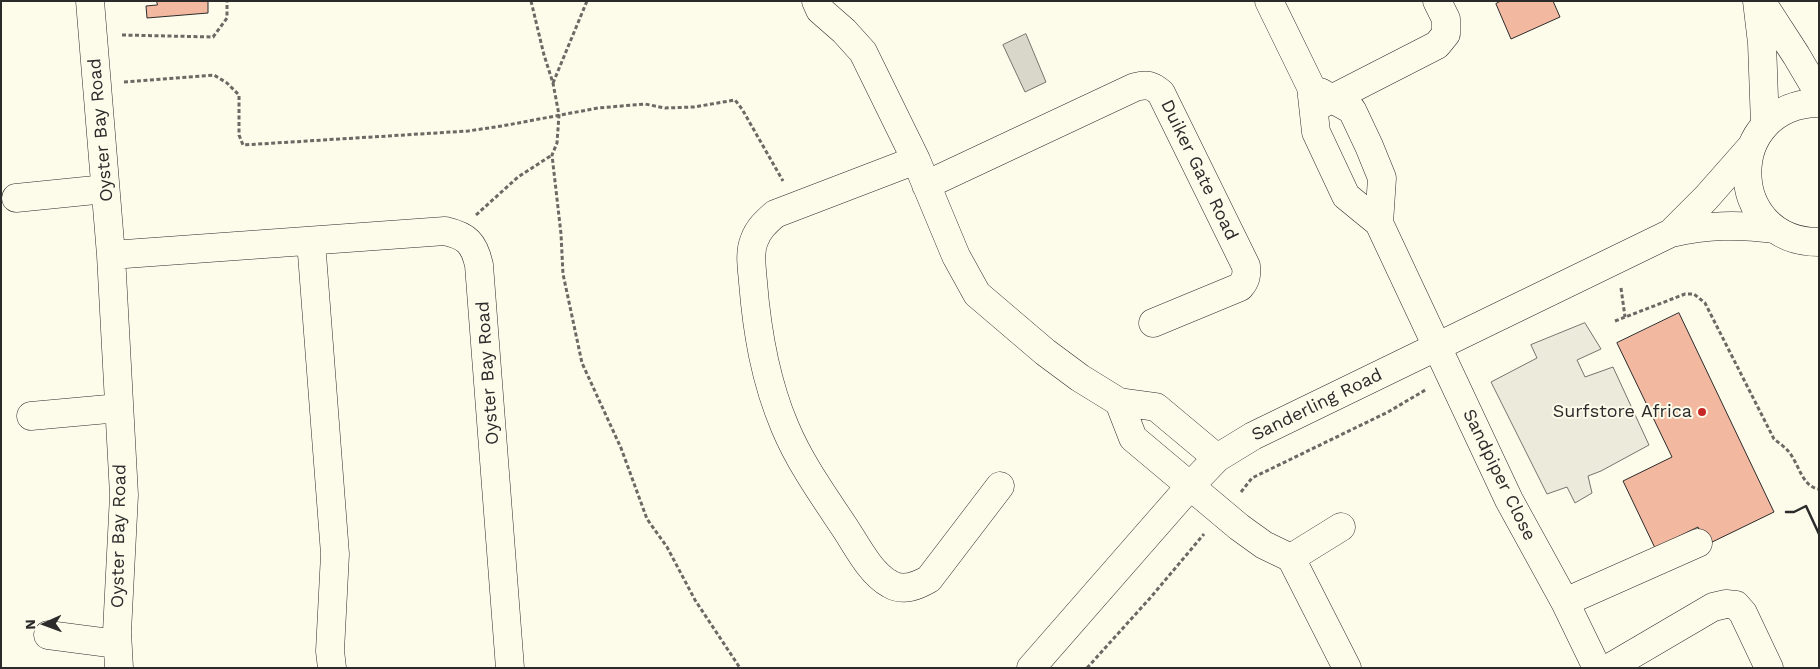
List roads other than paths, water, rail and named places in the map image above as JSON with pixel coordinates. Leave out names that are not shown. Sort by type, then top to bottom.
[{"type":"street","name":"Oyster Bay Road","points":[[90,1],[111,255],[124,496],[118,656]]},
{"type":"street","points":[[816,1],[820,10],[864,52],[916,160],[956,256],[977,294],[1045,352],[1080,378],[1119,402],[1156,407],[1217,458]]},
{"type":"street","points":[[1269,1],[1319,98],[1316,132],[1346,196],[1379,223]]},
{"type":"street","points":[[1319,98],[1438,45],[1446,34],[1446,19],[1437,1]]},
{"type":"street","points":[[1757,1],[1762,43],[1765,125]]},
{"type":"street","points":[[1761,1],[1819,94]]},
{"type":"street","name":"Duiker Gate Road","points":[[926,185],[1135,87],[1145,84],[1153,86],[1161,93],[1246,266],[1247,273],[1245,281],[1240,287],[1153,323]]},
{"type":"street","points":[[1319,98],[1352,110],[1370,146],[1382,178],[1379,223]]},
{"type":"street","points":[[1819,103],[1805,103],[1788,108],[1772,118],[1765,125],[1751,147],[1746,165],[1749,192],[1761,216],[1819,265]]},
{"type":"street","name":"Sanderling Road","points":[[1671,233],[1706,198],[1751,147]]},
{"type":"street","points":[[916,160],[775,214],[762,225],[753,242],[751,260],[756,324],[764,362],[785,427],[809,474],[869,564],[891,585],[904,588],[918,586],[929,579],[1000,486]]},
{"type":"street","points":[[16,198],[106,189]]},
{"type":"street","name":"Sandpiper Close","points":[[1379,223],[1509,500],[1565,602],[1597,668]]},
{"type":"street","name":"Sanderling Road","points":[[1031,668],[1191,485],[1217,458],[1253,436],[1671,233],[1699,227],[1722,225],[1750,226],[1807,242],[1819,242]]},
{"type":"street","name":"Oyster Bay Road","points":[[311,241],[445,231],[459,234],[469,241],[476,252],[479,265],[510,668]]},
{"type":"street","points":[[111,255],[311,241],[335,554],[330,651],[332,668]]},
{"type":"street","points":[[1119,402],[1133,438],[1252,536],[1264,545],[1291,558],[1347,668]]},
{"type":"street","points":[[31,416],[119,408]]},
{"type":"street","points":[[1291,558],[1341,527]]},
{"type":"street","points":[[1565,602],[1698,543]]},
{"type":"street","points":[[1609,668],[1713,608],[1726,604],[1736,605],[1743,613],[1769,668]]},
{"type":"street","points":[[48,636],[118,656]]},
{"type":"place","name":"Surfstore Africa","points":[[1702,412]]}]
